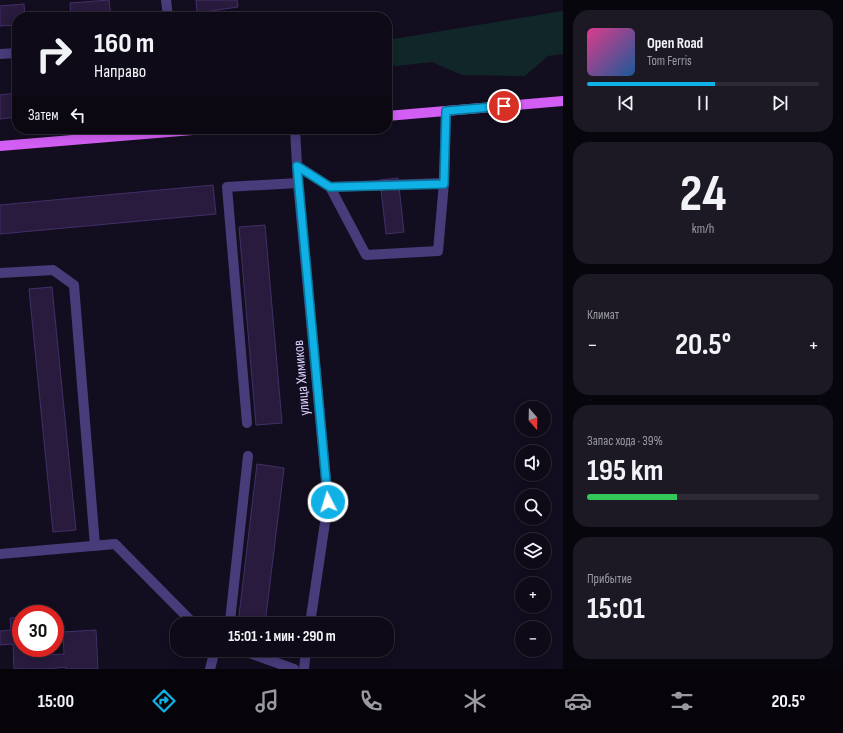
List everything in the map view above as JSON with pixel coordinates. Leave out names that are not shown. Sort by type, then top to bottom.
[{"type":"main road","points":[[392,116],[563,101]]},
{"type":"main road","points":[[0,146],[145,134]]},
{"type":"street","points":[[166,0],[167,12]]},
{"type":"street","points":[[0,54],[12,53]]},
{"type":"street","points":[[297,166],[330,187],[366,255],[438,251],[444,184],[446,111]]},
{"type":"street","name":"улица Химиков","points":[[295,134],[298,183],[328,502],[311,617]]},
{"type":"street","points":[[247,423],[227,186],[298,183]]},
{"type":"street","points":[[330,187],[444,184]]},
{"type":"street","points":[[0,274],[53,270],[74,285],[95,546]]},
{"type":"street","points":[[230,617],[248,456]]},
{"type":"street","points":[[0,554],[115,544],[187,617]]},
{"type":"street","points":[[210,669],[213,657]]},
{"type":"street","points":[[261,657],[294,669]]},
{"type":"street","points":[[304,669],[305,657]]},
{"type":"green space","points":[[563,11],[563,54],[548,56],[525,76],[462,75],[432,62],[392,66],[392,39]]},
{"type":"building","points":[[109,0],[110,12],[71,12],[70,3]]},
{"type":"building","points":[[196,0],[237,0],[238,7],[197,12]]},
{"type":"building","points":[[24,4],[25,12],[12,12],[12,25],[0,26],[0,6]]},
{"type":"building","points":[[12,94],[12,118],[0,119],[0,95]]},
{"type":"building","points":[[398,178],[404,232],[386,234],[380,180]]},
{"type":"building","points":[[213,185],[216,214],[0,234],[0,205]]},
{"type":"building","points":[[265,225],[282,423],[256,425],[239,227]]},
{"type":"building","points":[[52,287],[76,530],[53,532],[29,289]]},
{"type":"building","points":[[257,464],[284,468],[266,617],[239,617]]},
{"type":"building","points":[[10,618],[12,618],[12,644],[0,645],[0,631],[11,630]]},
{"type":"building","points":[[96,630],[98,669],[66,669],[66,667],[48,669],[14,669],[14,657],[64,657],[64,632]]},
{"type":"route","points":[[328,502],[297,166],[330,187],[444,184],[446,111],[504,106]]}]
